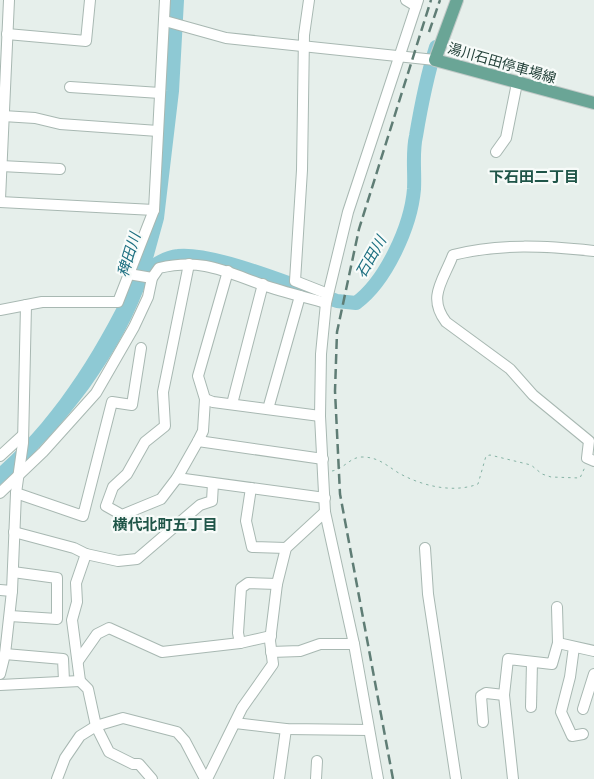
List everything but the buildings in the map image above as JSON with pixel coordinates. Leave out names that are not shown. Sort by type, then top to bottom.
[{"type":"main road","name":"湯川石田停車場線","points":[[457,0],[435,60],[594,103]]},
{"type":"street","points":[[9,0],[4,21],[7,34],[3,47],[0,200],[154,210]]},
{"type":"street","points":[[7,34],[86,41],[90,0]]},
{"type":"street","points":[[0,310],[42,302],[118,302],[154,210],[165,0]]},
{"type":"street","points":[[309,0],[304,47],[302,170],[295,281],[327,298]]},
{"type":"street","points":[[378,779],[354,644],[325,512],[320,416],[327,298],[348,212],[417,3],[406,0]]},
{"type":"street","points":[[165,21],[226,38],[435,60]]},
{"type":"street","points":[[496,152],[506,138],[517,83]]},
{"type":"street","points":[[70,87],[160,94]]},
{"type":"street","points":[[3,116],[35,118],[60,124],[158,131]]},
{"type":"street","points":[[1,160],[60,169]]},
{"type":"street","points":[[591,460],[590,441],[533,395],[510,369],[446,322],[439,313],[435,299],[453,255],[482,248],[516,246],[546,246],[594,251]]},
{"type":"street","points":[[0,494],[96,393],[137,320],[148,297],[152,278],[159,268],[179,263],[215,266],[300,296],[327,298]]},
{"type":"street","points":[[189,264],[163,392],[165,426],[145,442],[127,474],[113,487],[106,506],[122,514],[160,499],[177,478],[203,431],[205,399],[198,376],[228,271]]},
{"type":"street","points":[[129,274],[152,278]]},
{"type":"street","points":[[232,404],[262,284]]},
{"type":"street","points":[[268,409],[300,296]]},
{"type":"street","points":[[0,674],[5,654],[3,643],[10,616],[16,493],[23,439],[26,304]]},
{"type":"street","points":[[16,493],[83,516],[112,402],[132,405],[141,348]]},
{"type":"street","points":[[205,399],[320,416]]},
{"type":"street","points":[[0,456],[23,439]]},
{"type":"street","points":[[198,441],[323,459]]},
{"type":"street","points":[[177,478],[325,498]]},
{"type":"street","points":[[14,532],[74,548],[86,554],[118,561],[137,559],[200,506],[212,501],[213,483]]},
{"type":"street","points":[[251,488],[246,521],[252,547],[286,548]]},
{"type":"street","points":[[206,779],[242,708],[273,664],[271,636],[277,584],[286,548],[325,512]]},
{"type":"street","points":[[425,548],[428,594],[456,779]]},
{"type":"street","points":[[86,554],[76,583],[77,602],[72,620],[80,680],[88,689],[96,726],[109,752],[133,764],[139,764],[152,779]]},
{"type":"street","points":[[10,616],[57,619],[57,578],[13,572]]},
{"type":"street","points":[[240,643],[238,633],[241,588],[248,583],[277,584]]},
{"type":"street","points":[[0,590],[12,591]]},
{"type":"street","points":[[513,779],[504,694],[508,659],[552,664],[558,643],[557,607]]},
{"type":"street","points":[[78,662],[97,634],[109,628],[162,652],[240,643],[271,636]]},
{"type":"street","points":[[558,643],[594,652]]},
{"type":"street","points":[[271,652],[300,652],[320,644],[354,644]]},
{"type":"street","points":[[574,646],[570,678],[560,712],[572,736],[583,734]]},
{"type":"street","points":[[5,654],[63,659],[64,682]]},
{"type":"street","points":[[531,707],[532,662]]},
{"type":"street","points":[[583,709],[594,674]]},
{"type":"street","points":[[0,685],[80,680]]},
{"type":"street","points":[[483,722],[481,696],[486,693],[504,694]]},
{"type":"street","points":[[58,779],[65,758],[80,736],[96,726],[122,718],[177,732],[185,741],[206,779]]},
{"type":"street","points":[[234,723],[286,729],[369,730]]},
{"type":"street","points":[[279,779],[286,729]]},
{"type":"street","points":[[316,779],[317,761]]},
{"type":"path","points":[[324,473],[342,468],[353,458],[363,457],[380,460],[396,472],[437,487],[460,488],[478,484],[486,456],[490,455],[531,465],[542,474],[551,477],[573,479],[580,478],[591,460]]},
{"type":"water","points":[[140,268],[147,269],[150,273],[124,333],[107,361],[69,414],[24,463],[0,485],[0,466],[42,423],[60,400],[93,350],[135,271]]},
{"type":"waterway","name":"稗田川","points":[[141,276],[157,218],[172,91],[177,0]]},
{"type":"waterway","name":"石田川","points":[[141,276],[168,258],[194,256],[257,272],[337,301],[356,303],[367,293],[387,267],[408,219],[414,189],[415,142],[424,91],[436,47]]},
{"type":"railway","points":[[393,779],[340,494],[335,391],[337,332],[359,229],[431,0]]},
{"type":"railway","points":[[429,32],[440,0]]},
{"type":"district","name":"下石田二丁目","points":[[534,177]]},
{"type":"district","name":"横代北町五丁目","points":[[165,525]]}]
